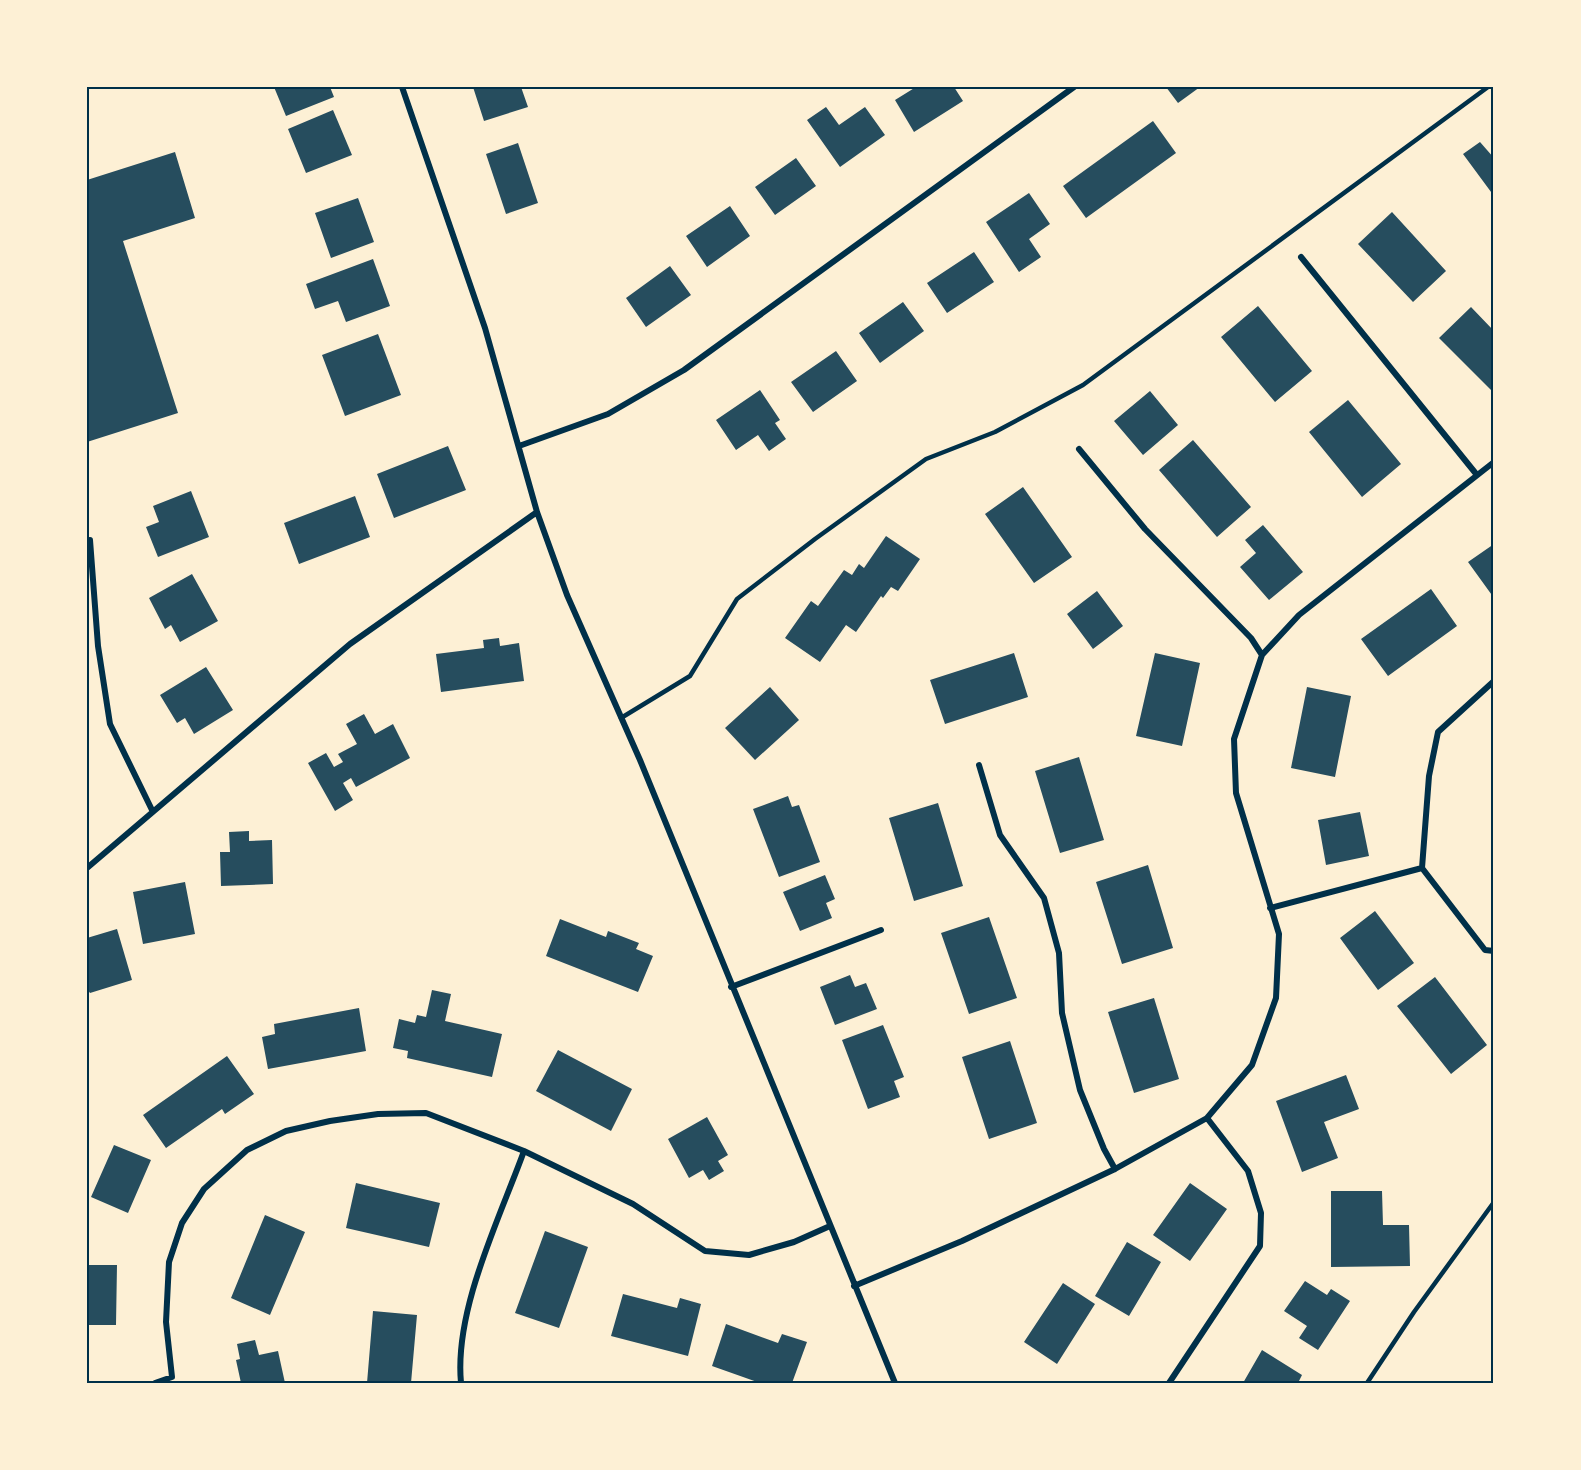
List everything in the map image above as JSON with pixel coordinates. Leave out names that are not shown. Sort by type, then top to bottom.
[{"type":"street","points":[[402,87],[485,328],[537,512],[567,595],[621,718],[895,1383]]},
{"type":"street","points":[[519,446],[608,414],[684,370],[1074,87]]},
{"type":"street","points":[[1301,257],[1477,475]]},
{"type":"street","points":[[1078,449],[1145,529],[1251,638],[1262,655]]},
{"type":"street","points":[[854,1286],[962,1241],[1115,1169],[1207,1118],[1252,1065],[1276,998],[1279,934],[1236,793],[1234,739],[1262,655],[1299,615],[1494,462]]},
{"type":"street","points":[[87,868],[152,810],[350,644],[537,512]]},
{"type":"street","points":[[90,540],[98,646],[110,724],[152,810]]},
{"type":"street","points":[[1494,681],[1438,732],[1429,776],[1422,868],[1485,950],[1494,951]]},
{"type":"street","points":[[979,765],[1000,835],[1044,898],[1059,953],[1062,1013],[1080,1090],[1104,1149],[1115,1169]]},
{"type":"street","points":[[1270,908],[1422,868]]},
{"type":"street","points":[[731,987],[881,930]]},
{"type":"street","points":[[155,1383],[172,1377],[166,1322],[170,1262],[182,1223],[204,1189],[247,1149],[286,1131],[330,1121],[378,1114],[426,1113],[524,1151],[633,1204],[705,1251],[749,1255],[794,1242],[830,1226]]},
{"type":"street","points":[[1169,1383],[1260,1246],[1261,1213],[1248,1171],[1207,1118]]},
{"type":"street","points":[[461,1383],[459,1361],[469,1301],[524,1151]]},
{"type":"lane","points":[[621,718],[690,676],[737,599],[825,532],[926,459],[995,432],[1083,385],[1488,87]]},
{"type":"lane","points":[[1367,1383],[1414,1312],[1494,1202]]},
{"type":"building","points":[[274,87],[330,87],[334,97],[286,116]]},
{"type":"building","points":[[473,87],[521,87],[528,107],[484,121]]},
{"type":"building","points":[[916,87],[954,87],[963,101],[914,132],[895,100]]},
{"type":"building","points":[[1166,87],[1200,87],[1178,103]]},
{"type":"building","points":[[826,107],[839,125],[865,107],[885,135],[840,167],[807,120]]},
{"type":"building","points":[[333,110],[352,155],[306,173],[288,129]]},
{"type":"building","points":[[1153,121],[1176,153],[1086,218],[1063,186]]},
{"type":"building","points":[[1480,142],[1494,158],[1494,196],[1463,154]]},
{"type":"building","points":[[518,143],[538,203],[506,214],[486,154]]},
{"type":"building","points":[[175,152],[195,218],[123,241],[178,413],[87,442],[87,180]]},
{"type":"building","points":[[796,158],[816,186],[775,215],[755,187]]},
{"type":"building","points":[[1029,193],[1050,224],[1029,239],[1041,257],[1019,272],[986,222]]},
{"type":"building","points":[[358,198],[374,242],[331,258],[315,213]]},
{"type":"building","points":[[730,206],[750,236],[707,267],[686,236]]},
{"type":"building","points":[[1392,212],[1446,271],[1413,302],[1358,244]]},
{"type":"building","points":[[974,252],[994,282],[947,313],[927,283]]},
{"type":"building","points":[[373,259],[390,306],[346,322],[338,301],[315,309],[306,284]]},
{"type":"building","points":[[670,266],[691,295],[646,327],[626,298]]},
{"type":"building","points":[[903,302],[924,331],[880,363],[859,333]]},
{"type":"building","points":[[1258,306],[1312,371],[1275,402],[1221,337]]},
{"type":"building","points":[[1471,307],[1494,331],[1494,393],[1439,338]]},
{"type":"building","points":[[378,334],[401,395],[345,416],[322,355]]},
{"type":"building","points":[[836,351],[857,381],[813,412],[791,382]]},
{"type":"building","points":[[760,390],[780,420],[775,423],[786,439],[769,451],[758,435],[736,450],[716,420]]},
{"type":"building","points":[[1150,391],[1178,425],[1143,455],[1114,421]]},
{"type":"building","points":[[1348,400],[1401,464],[1362,497],[1309,432]]},
{"type":"building","points":[[1193,440],[1251,507],[1217,537],[1159,470]]},
{"type":"building","points":[[448,446],[466,490],[394,518],[377,474]]},
{"type":"building","points":[[1023,487],[1072,557],[1034,583],[985,514]]},
{"type":"building","points":[[191,491],[209,537],[158,557],[146,527],[159,522],[153,506]]},
{"type":"building","points":[[355,496],[370,537],[299,564],[284,523]]},
{"type":"building","points":[[1263,525],[1303,572],[1269,600],[1240,567],[1256,553],[1245,540]]},
{"type":"building","points":[[886,536],[920,559],[898,591],[891,587],[883,598],[881,596],[856,632],[846,625],[820,662],[785,638],[811,601],[818,606],[844,570],[852,575],[859,564],[864,568]]},
{"type":"building","points":[[1494,544],[1494,598],[1468,562]]},
{"type":"building","points":[[192,574],[218,621],[180,642],[171,625],[165,629],[149,598]]},
{"type":"building","points":[[1431,589],[1457,626],[1388,676],[1361,639]]},
{"type":"building","points":[[1097,591],[1123,626],[1093,649],[1067,614]]},
{"type":"building","points":[[499,638],[500,646],[519,643],[524,681],[441,692],[436,654],[484,648],[483,640]]},
{"type":"building","points":[[1014,653],[1028,697],[945,724],[930,680]]},
{"type":"building","points":[[1155,653],[1200,663],[1182,746],[1136,736]]},
{"type":"building","points":[[206,667],[233,710],[194,734],[185,718],[177,723],[160,695]]},
{"type":"building","points":[[770,687],[799,720],[755,760],[725,728]]},
{"type":"building","points":[[1307,687],[1351,696],[1335,777],[1291,768]]},
{"type":"building","points":[[364,714],[375,734],[393,724],[410,758],[356,787],[351,778],[343,783],[353,800],[335,811],[308,763],[326,753],[334,767],[343,762],[338,754],[357,744],[346,724]]},
{"type":"building","points":[[1079,757],[1104,840],[1060,853],[1035,771]]},
{"type":"building","points":[[788,796],[792,807],[799,805],[820,862],[779,877],[753,809]]},
{"type":"building","points":[[938,803],[963,886],[914,901],[889,818]]},
{"type":"building","points":[[1360,812],[1369,856],[1326,865],[1318,820]]},
{"type":"building","points":[[249,831],[249,841],[272,840],[273,884],[221,886],[220,852],[230,852],[229,832]]},
{"type":"building","points":[[1148,865],[1173,948],[1122,964],[1096,882]]},
{"type":"building","points":[[825,875],[835,899],[826,903],[832,918],[800,931],[783,892]]},
{"type":"building","points":[[185,882],[195,934],[143,944],[133,892]]},
{"type":"building","points":[[1375,911],[1414,963],[1378,990],[1340,938]]},
{"type":"building","points":[[989,917],[1017,998],[969,1014],[941,933]]},
{"type":"building","points":[[560,919],[606,937],[608,931],[639,943],[636,949],[653,956],[638,992],[546,956]]},
{"type":"building","points":[[117,929],[132,980],[90,993],[87,989],[87,938]]},
{"type":"building","points":[[850,975],[855,987],[866,983],[877,1009],[835,1025],[820,987]]},
{"type":"building","points":[[1435,977],[1487,1045],[1451,1074],[1397,1006]]},
{"type":"building","points":[[432,990],[451,994],[445,1021],[502,1034],[492,1077],[407,1058],[408,1051],[393,1048],[399,1019],[415,1023],[417,1015],[426,1017]]},
{"type":"building","points":[[1154,998],[1179,1079],[1134,1093],[1108,1012]]},
{"type":"building","points":[[359,1008],[366,1051],[268,1069],[262,1037],[275,1034],[274,1024]]},
{"type":"building","points":[[883,1025],[904,1077],[894,1081],[900,1097],[868,1109],[842,1040]]},
{"type":"building","points":[[1010,1041],[1037,1123],[989,1139],[962,1057]]},
{"type":"building","points":[[558,1050],[632,1089],[611,1131],[536,1091]]},
{"type":"building","points":[[227,1056],[254,1094],[225,1114],[222,1109],[166,1148],[143,1115]]},
{"type":"building","points":[[1346,1075],[1359,1109],[1324,1122],[1338,1158],[1302,1172],[1276,1101]]},
{"type":"building","points":[[707,1117],[728,1155],[718,1161],[724,1171],[709,1180],[703,1170],[689,1178],[668,1139]]},
{"type":"building","points":[[114,1145],[151,1160],[128,1213],[91,1197]]},
{"type":"building","points":[[356,1183],[440,1203],[429,1247],[346,1228]]},
{"type":"building","points":[[1190,1183],[1227,1209],[1190,1261],[1153,1235]]},
{"type":"building","points":[[1331,1191],[1382,1191],[1383,1225],[1409,1225],[1410,1266],[1331,1267]]},
{"type":"building","points":[[265,1215],[305,1232],[270,1315],[231,1298]]},
{"type":"building","points":[[545,1231],[588,1247],[559,1328],[515,1313]]},
{"type":"building","points":[[1127,1242],[1161,1262],[1129,1316],[1095,1296]]},
{"type":"building","points":[[87,1265],[117,1265],[116,1325],[87,1325]]},
{"type":"building","points":[[1305,1281],[1327,1295],[1331,1289],[1350,1301],[1318,1350],[1299,1338],[1307,1326],[1284,1311]]},
{"type":"building","points":[[1063,1283],[1095,1304],[1057,1364],[1024,1342]]},
{"type":"building","points":[[623,1294],[677,1308],[680,1298],[701,1304],[688,1356],[611,1336]]},
{"type":"building","points":[[373,1311],[417,1315],[411,1383],[367,1383]]},
{"type":"building","points":[[726,1324],[778,1343],[782,1334],[807,1342],[792,1383],[760,1383],[712,1366]]},
{"type":"building","points":[[255,1340],[259,1355],[278,1351],[285,1383],[241,1383],[236,1360],[240,1359],[237,1344]]},
{"type":"building","points":[[1262,1350],[1302,1375],[1298,1383],[1243,1383]]}]
